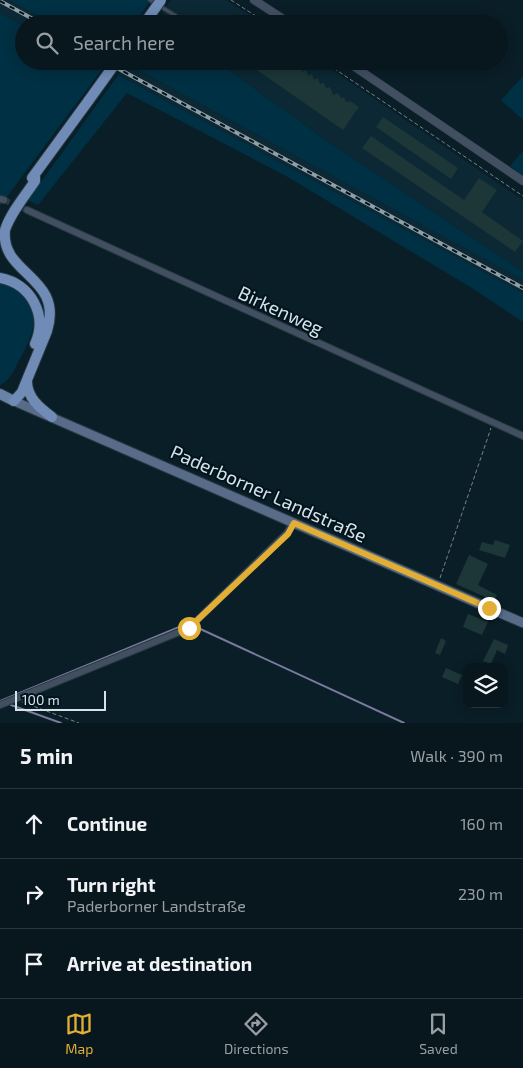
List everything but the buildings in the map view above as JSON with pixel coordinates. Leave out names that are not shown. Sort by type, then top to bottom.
[{"type":"highway","points":[[150,15],[161,0]]},
{"type":"highway","points":[[0,222],[111,70]]},
{"type":"highway","points":[[14,401],[22,392],[49,326],[49,306],[46,298],[40,288],[15,267],[4,249],[4,237],[10,219],[36,181],[35,174]]},
{"type":"highway","points":[[0,278],[15,283],[26,291],[36,304],[40,320],[38,338],[14,391],[14,401]]},
{"type":"highway","points":[[27,380],[27,387],[32,398],[52,417]]},
{"type":"main road","name":"Paderborner Landstraße","points":[[0,394],[523,623]]},
{"type":"street","points":[[254,0],[276,15]]},
{"type":"street","points":[[359,70],[523,180]]},
{"type":"street","name":"Birkenweg","points":[[26,210],[523,436]]},
{"type":"street","points":[[0,705],[189,628],[288,534],[294,523]]},
{"type":"lane","points":[[150,0],[174,15]]},
{"type":"path","points":[[231,0],[254,15]]},
{"type":"path","points":[[336,70],[523,196]]},
{"type":"path","points":[[442,572],[493,422]]},
{"type":"path","points":[[14,699],[79,723]]},
{"type":"shaded area","points":[[0,0],[9,0],[36,15],[15,15],[15,21],[0,13]]},
{"type":"shaded area","points":[[9,0],[151,0],[140,15],[36,15]]},
{"type":"shaded area","points":[[171,0],[226,0],[250,15],[165,15],[162,13]]},
{"type":"shaded area","points":[[0,13],[15,21],[15,70],[102,70],[0,206]]},
{"type":"shaded area","points":[[121,70],[139,70],[523,280],[523,293],[118,75]]},
{"type":"shaded area","points":[[139,70],[229,70],[333,145],[523,272],[523,280]]},
{"type":"shaded area","points":[[229,70],[332,70],[523,200],[523,272],[333,145]]},
{"type":"shaded area","points":[[118,75],[523,293],[523,322],[475,290],[286,176],[127,93],[38,205],[28,200]]},
{"type":"shaded area","points":[[523,76],[523,120],[501,100]]},
{"type":"shaded area","points":[[523,151],[523,176],[510,166]]},
{"type":"shaded area","points":[[0,283],[12,287],[27,298],[33,309],[34,325],[14,370],[10,377],[0,385]]},
{"type":"waterway","points":[[0,701],[189,623]]},
{"type":"waterway","points":[[196,627],[404,723]]},
{"type":"waterway","points":[[11,705],[61,723]]},
{"type":"tunnel","points":[[4,200],[27,210]]},
{"type":"railway","points":[[0,1],[26,15]]},
{"type":"railway","points":[[121,70],[523,288]]},
{"type":"route","points":[[189,628],[288,534],[294,523],[489,608]]}]
